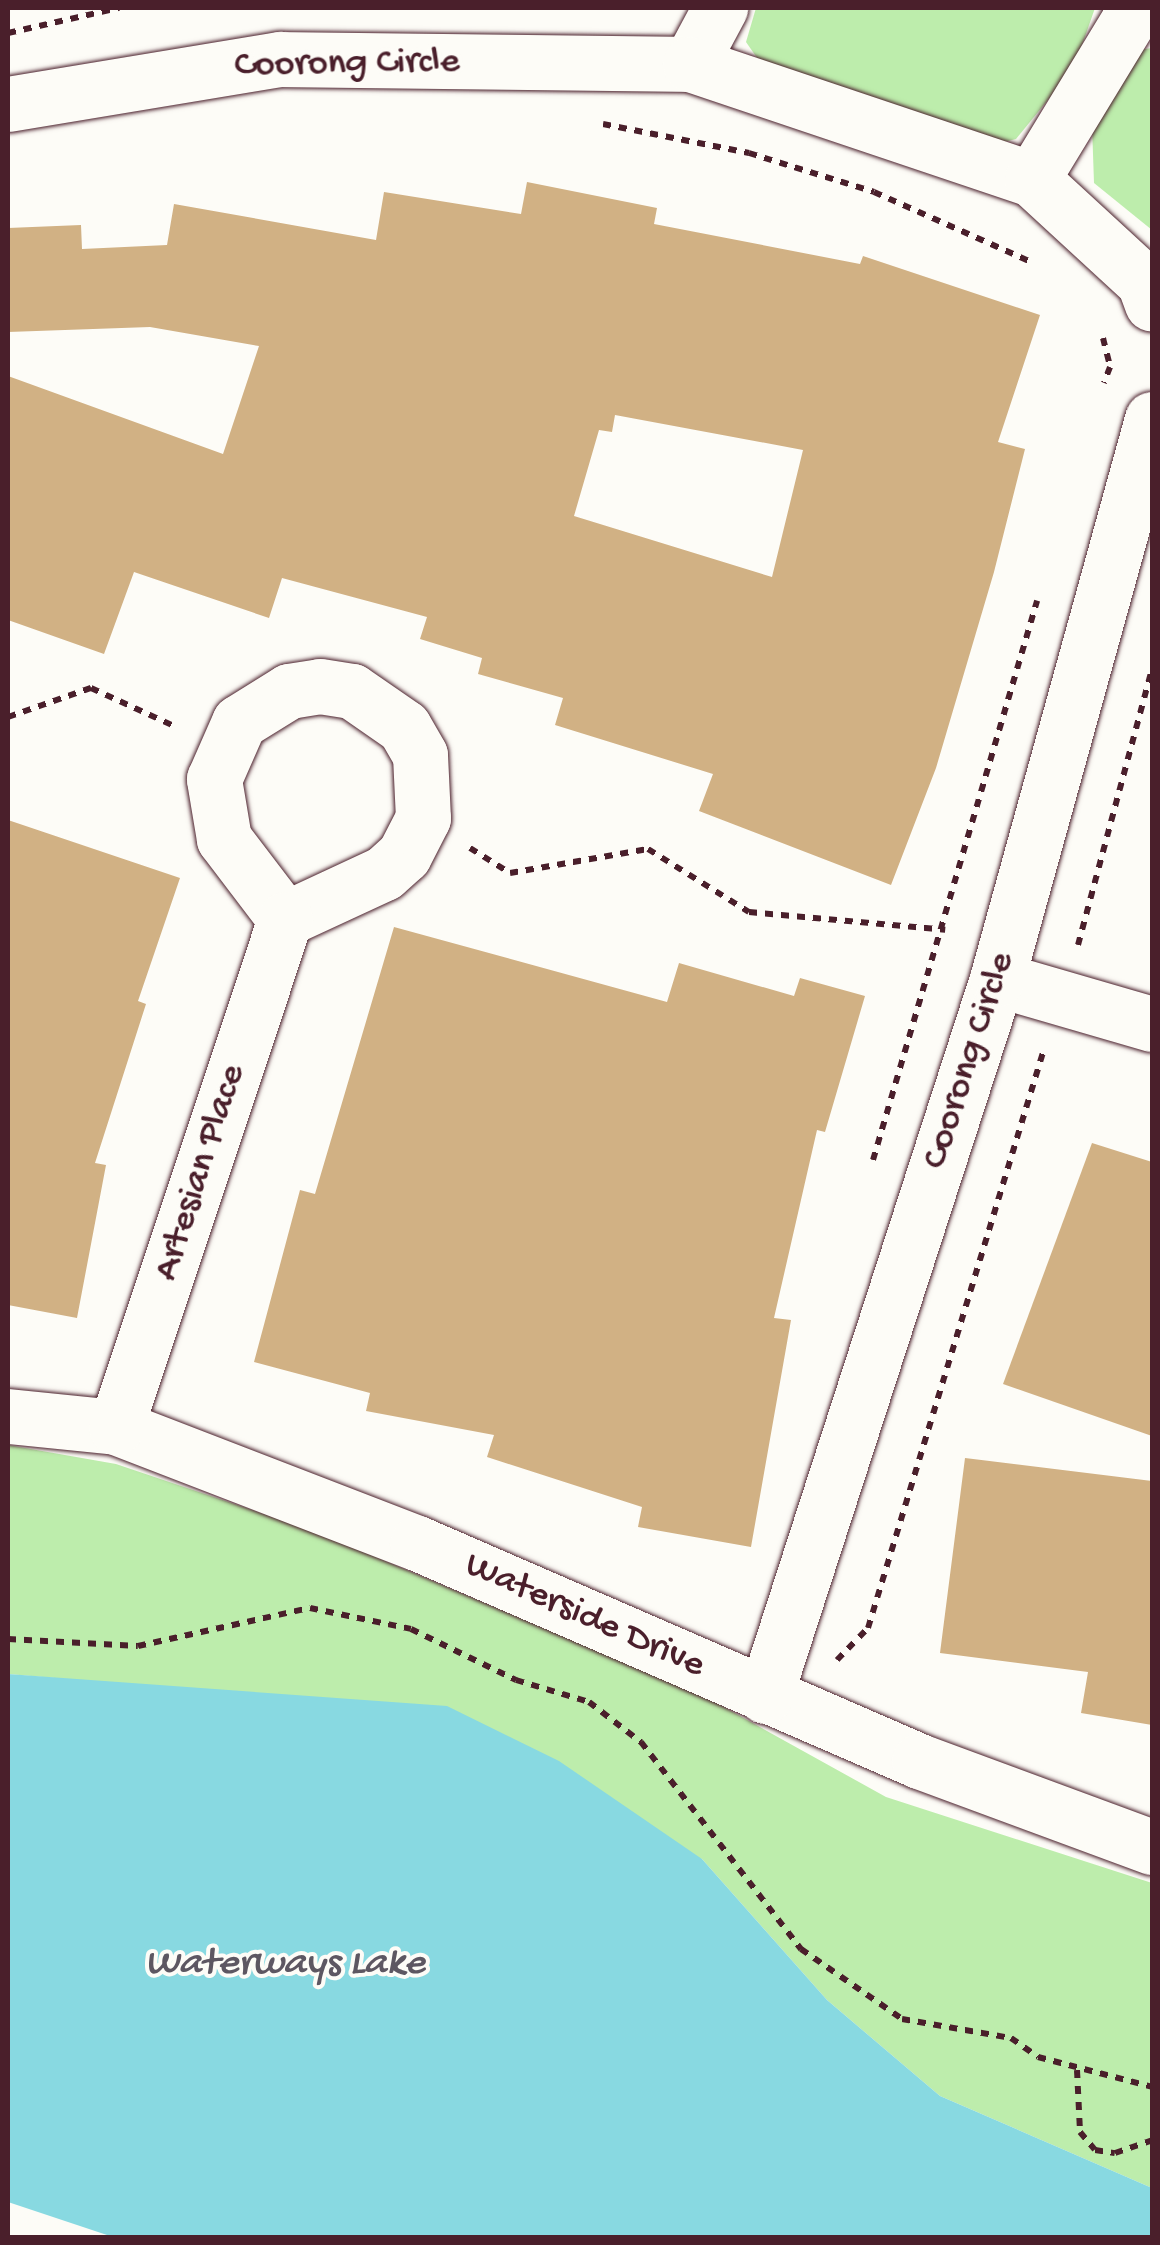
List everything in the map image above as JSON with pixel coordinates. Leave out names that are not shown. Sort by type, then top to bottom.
[{"type":"street","points":[[690,64],[720,8]]},
{"type":"street","points":[[1032,179],[1131,16],[1130,8]]},
{"type":"street","name":"Coorong Circle","points":[[8,104],[280,60],[690,64],[1032,179],[1144,282],[1152,304]]},
{"type":"street","name":"Coorong Circle","points":[[765,1696],[1003,959],[1152,419]]},
{"type":"street","points":[[290,690],[352,690],[404,727],[420,755],[423,818],[404,856],[384,872],[285,919],[224,839],[214,779],[222,748],[239,722],[290,690]]},
{"type":"street","name":"Artesian Place","points":[[116,1427],[285,919]]},
{"type":"street","points":[[1003,959],[1060,998],[1152,1024]]},
{"type":"street","name":"Waterside Drive","points":[[8,1416],[116,1427],[417,1543],[765,1696],[1152,1847]]},
{"type":"path","points":[[8,33],[119,8]]},
{"type":"path","points":[[592,122],[749,153],[874,192],[994,240],[1043,268]]},
{"type":"path","points":[[1098,399],[1110,367],[1099,323]]},
{"type":"path","points":[[871,1168],[1040,588]]},
{"type":"path","points":[[784,1639],[842,1662],[868,1628],[1078,944],[1152,668]]},
{"type":"path","points":[[8,717],[90,688],[222,748]]},
{"type":"path","points":[[423,818],[510,873],[648,849],[749,912],[942,930],[1003,959]]},
{"type":"path","points":[[1078,944],[1096,949]]},
{"type":"path","points":[[8,1640],[138,1646],[310,1608],[410,1628],[516,1680],[589,1702],[641,1742],[801,1949],[902,2019],[1010,2038],[1038,2057],[1152,2088]]},
{"type":"path","points":[[1077,2070],[1080,2132],[1095,2150],[1115,2153],[1152,2140]]},
{"type":"green space","points":[[756,8],[1095,8],[1074,68],[1016,139],[984,147],[771,78],[746,42]]},
{"type":"green space","points":[[1152,48],[1152,230],[1094,183],[1092,125],[1131,51]]},
{"type":"green space","points":[[8,1445],[116,1464],[314,1531],[702,1695],[886,1797],[1152,1883],[1152,2188],[940,2096],[827,2000],[702,1859],[78,1680],[8,1674]]},
{"type":"water","name":"Waterways Lake","points":[[8,1674],[447,1706],[559,1761],[702,1859],[827,2000],[940,2096],[1152,2188],[1152,2237],[116,2238],[8,2202]]},
{"type":"building","points":[[527,182],[657,208],[654,224],[860,264],[863,256],[1040,315],[998,442],[1025,449],[994,572],[936,768],[891,885],[699,811],[713,774],[555,725],[563,698],[478,674],[482,658],[420,639],[427,617],[282,578],[269,618],[134,572],[104,654],[8,620],[8,376],[223,454],[259,346],[150,327],[8,332],[8,228],[81,225],[82,249],[167,245],[174,204],[376,240],[384,192],[521,214]],"holes":[[[615,415],[803,450],[772,577],[574,516],[599,430],[612,432]]]},
{"type":"building","points":[[8,820],[180,878],[138,1001],[146,1004],[95,1163],[106,1165],[77,1318],[8,1305]]},
{"type":"building","points":[[394,927],[667,1002],[679,963],[794,996],[800,978],[865,996],[825,1132],[817,1130],[774,1318],[791,1320],[751,1547],[638,1527],[642,1507],[487,1457],[494,1435],[366,1411],[370,1393],[254,1362],[300,1190],[315,1194]]},
{"type":"building","points":[[1092,1143],[1152,1162],[1152,1436],[1003,1384]]},
{"type":"building","points":[[965,1458],[1152,1481],[1152,1725],[1081,1713],[1088,1672],[940,1653]]}]
